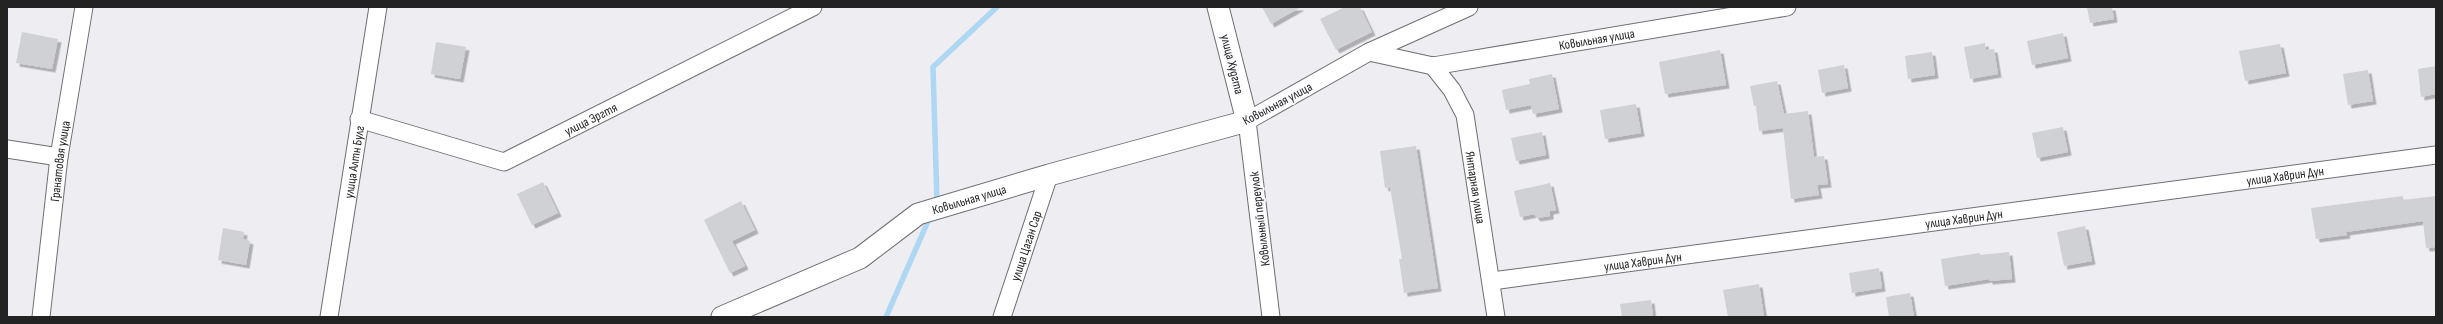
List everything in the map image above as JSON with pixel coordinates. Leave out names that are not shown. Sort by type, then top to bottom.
[{"type":"street","name":"Гранатовая улица","points":[[41,317],[59,157],[84,7]]},
{"type":"street","name":"улица Алтн Булг","points":[[329,317],[359,119],[378,7]]},
{"type":"street","name":"улица Худгта","points":[[1218,7],[1247,121]]},
{"type":"street","points":[[1369,52],[1469,7]]},
{"type":"street","name":"Ковыльная улица","points":[[722,317],[860,258],[918,214],[1049,174],[1247,121],[1369,52],[1433,66],[1787,7]]},
{"type":"street","name":"улица Эргтя","points":[[359,119],[504,162],[808,8]]},
{"type":"street","name":"Янтарная улица","points":[[1433,66],[1452,90],[1465,115],[1492,281],[1496,317]]},
{"type":"street","name":"Ковыльный переулок","points":[[1247,121],[1270,317]]},
{"type":"street","points":[[7,149],[59,157]]},
{"type":"street","name":"улица Хаврин Дун","points":[[1492,281],[2436,155]]},
{"type":"street","name":"улица Цаган Сар","points":[[1002,317],[1049,174]]},
{"type":"building","points":[[1262,7],[1301,7],[1271,24]]},
{"type":"building","points":[[1345,7],[1360,7],[1372,32],[1336,50],[1320,19]]},
{"type":"building","points":[[2087,7],[2112,7],[2114,19],[2090,23]]},
{"type":"building","points":[[22,32],[58,39],[52,69],[16,63]]},
{"type":"building","points":[[2063,33],[2068,58],[2032,65],[2027,41]]},
{"type":"building","points":[[436,42],[466,47],[460,79],[431,74]]},
{"type":"building","points":[[1985,43],[1986,50],[1994,49],[1998,74],[1970,79],[1964,47]]},
{"type":"building","points":[[2280,44],[2286,73],[2245,81],[2239,51]]},
{"type":"building","points":[[1720,50],[1726,85],[1665,94],[1659,62]]},
{"type":"building","points":[[1932,52],[1935,75],[1908,79],[1905,56]]},
{"type":"building","points":[[1844,65],[1848,88],[1822,93],[1818,70]]},
{"type":"building","points":[[2436,66],[2436,94],[2421,97],[2418,69]]},
{"type":"building","points":[[2368,70],[2373,101],[2348,105],[2343,74]]},
{"type":"building","points":[[1552,74],[1559,109],[1533,114],[1531,105],[1506,110],[1502,90],[1530,84],[1529,79]]},
{"type":"building","points":[[1777,81],[1784,114],[1808,111],[1814,157],[1824,156],[1828,184],[1817,185],[1819,195],[1791,199],[1783,128],[1759,131],[1756,106],[1754,106],[1750,86]]},
{"type":"building","points":[[1636,104],[1641,133],[1605,139],[1600,110]]},
{"type":"building","points":[[2063,127],[2068,152],[2037,158],[2032,133]]},
{"type":"building","points":[[1542,132],[1546,155],[1516,161],[1511,138]]},
{"type":"building","points":[[1416,146],[1438,288],[1404,293],[1399,259],[1402,259],[1390,187],[1385,188],[1380,151]]},
{"type":"building","points":[[543,182],[558,213],[532,225],[517,194]]},
{"type":"building","points":[[1550,183],[1556,210],[1550,211],[1550,216],[1537,218],[1534,214],[1520,217],[1514,191]]},
{"type":"building","points":[[2403,196],[2403,200],[2436,196],[2436,247],[2426,248],[2423,221],[2346,232],[2347,235],[2316,239],[2311,208]]},
{"type":"building","points":[[741,201],[755,230],[732,241],[745,266],[730,273],[704,220]]},
{"type":"building","points":[[2085,226],[2092,261],[2064,266],[2057,232]]},
{"type":"building","points":[[223,228],[244,232],[243,239],[250,241],[246,265],[218,260]]},
{"type":"building","points":[[2009,252],[2012,279],[1989,281],[1989,279],[1945,286],[1941,259],[1980,253],[1980,255]]},
{"type":"building","points":[[1879,268],[1882,288],[1852,293],[1849,273]]},
{"type":"building","points":[[1759,284],[1764,317],[1728,317],[1723,290]]},
{"type":"building","points":[[1910,293],[1914,317],[1889,317],[1886,297]]},
{"type":"building","points":[[1651,300],[1653,317],[1622,317],[1620,304]]},
{"type":"waterway","points":[[937,202],[933,67],[997,7]]},
{"type":"waterway","points":[[886,317],[929,219]]}]
